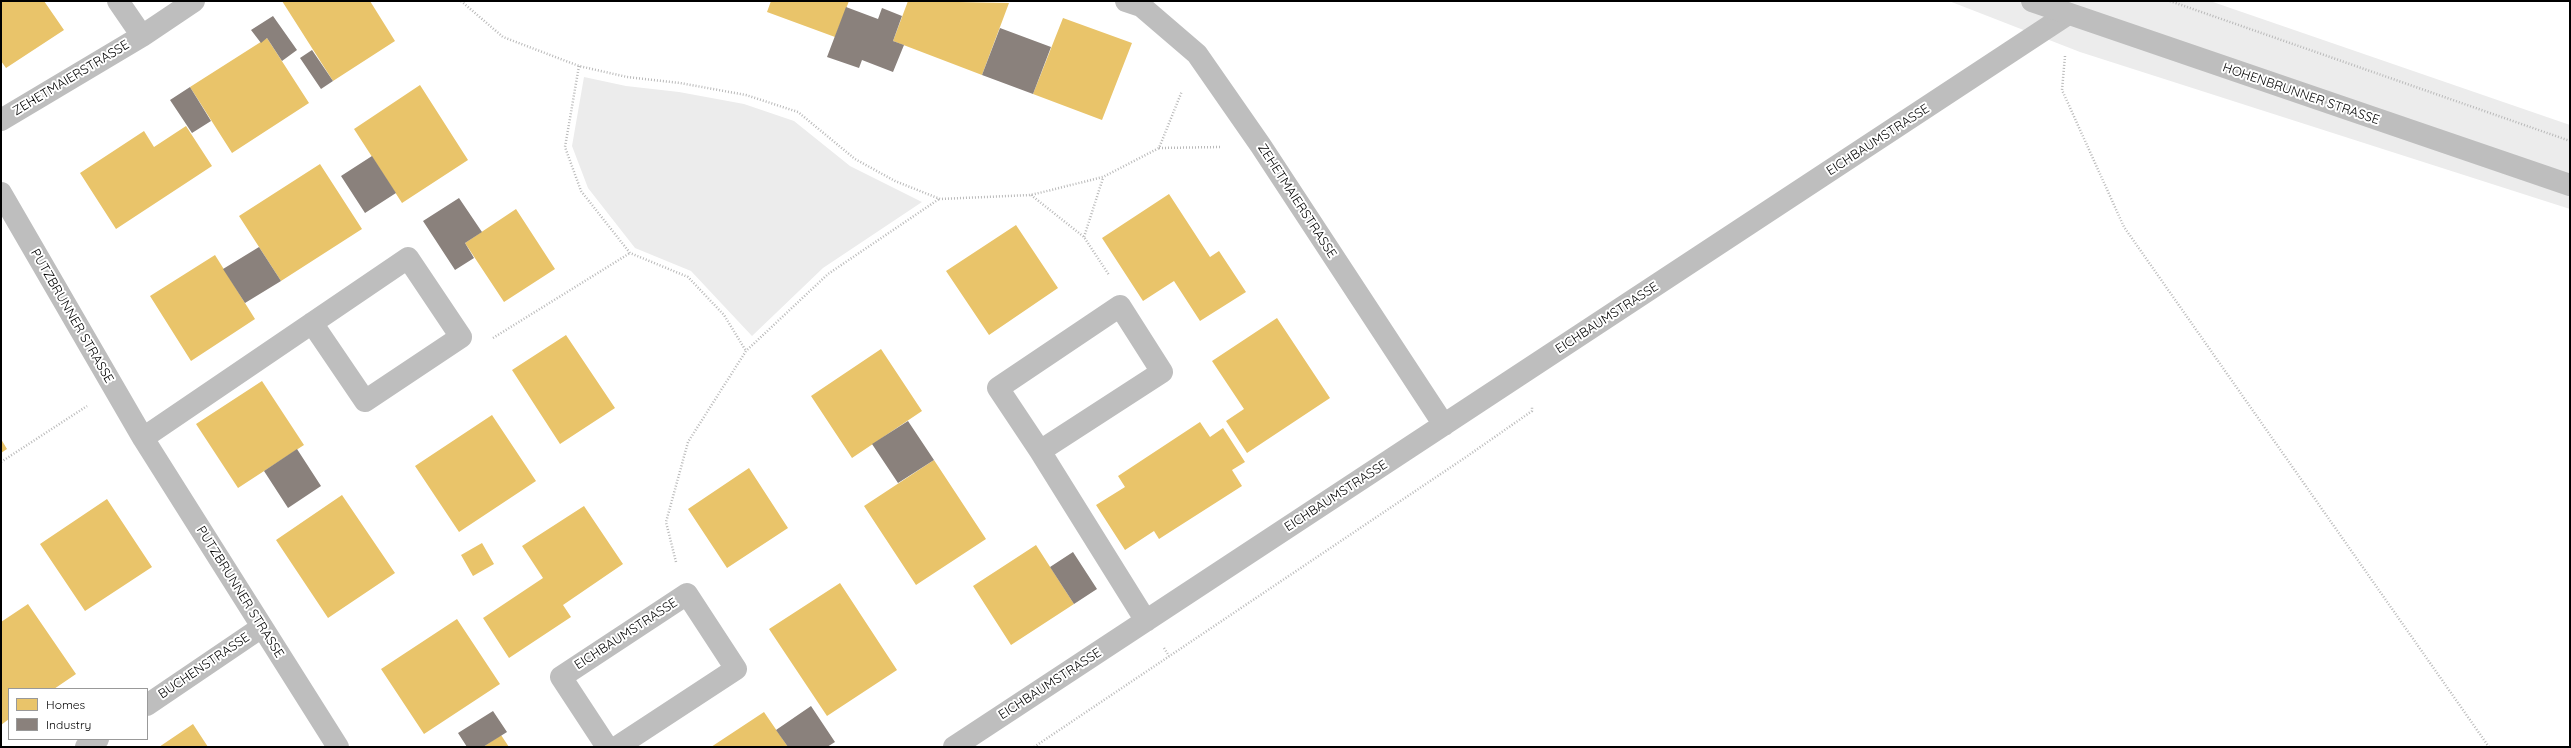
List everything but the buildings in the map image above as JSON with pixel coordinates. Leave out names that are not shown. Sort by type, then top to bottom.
[{"type":"street","name":"ZEHETMAIERSTRASSE","points":[[118,1],[142,36]]},
{"type":"street","name":"ZEHETMAIERSTRASSE","points":[[1,120],[142,36],[194,1]]},
{"type":"street","name":"ZEHETMAIERSTRASSE","points":[[1126,1],[1141,6],[1197,54],[1261,146],[1444,425]]},
{"type":"street","name":"HOHENBRUNNER STRASSE","points":[[2032,1],[2570,185]]},
{"type":"street","name":"EICHBAUMSTRASSE","points":[[954,747],[2068,14]]},
{"type":"street","name":"PUTZBRUNNER STRASSE","points":[[1,193],[143,438],[338,747]]},
{"type":"street","points":[[143,438],[312,323],[408,258],[461,337],[365,402],[312,323]]},
{"type":"street","points":[[1040,451],[1162,372],[1120,306],[998,388],[1040,451],[1146,621]]},
{"type":"street","name":"EICHBAUMSTRASSE","points":[[606,747],[561,677],[687,594],[736,669],[617,747]]},
{"type":"street","name":"BUCHENSTRASSE","points":[[148,704],[262,627]]},
{"type":"street","points":[[86,747],[96,740]]},
{"type":"path","points":[[461,1],[503,37],[579,66],[627,77],[680,83],[746,95],[798,112],[855,159],[895,181],[940,199],[1031,195],[1103,177],[1159,148],[1261,146]]},
{"type":"path","points":[[2170,1],[2570,141]]},
{"type":"path","points":[[2068,14],[2062,90],[2124,227],[2489,747]]},
{"type":"path","points":[[1159,148],[1197,54]]},
{"type":"path","points":[[579,66],[565,147],[582,191],[630,253],[688,276],[724,315],[746,351]]},
{"type":"path","points":[[1084,237],[1103,177]]},
{"type":"path","points":[[1031,195],[1084,237],[1122,295],[1120,306]]},
{"type":"path","points":[[687,594],[677,569],[666,522],[688,442],[746,351],[828,274],[940,199]]},
{"type":"path","points":[[461,337],[484,343],[630,253]]},
{"type":"path","points":[[1,462],[114,388]]},
{"type":"path","points":[[1034,747],[1532,411]]},
{"type":"shaded area","points":[[1949,1],[2210,1],[2570,125],[2570,209],[2080,52]]},
{"type":"shaded area","points":[[584,77],[626,86],[679,92],[744,104],[794,121],[850,166],[922,202],[823,268],[752,336],[691,271],[635,248],[588,188],[572,146]]}]
